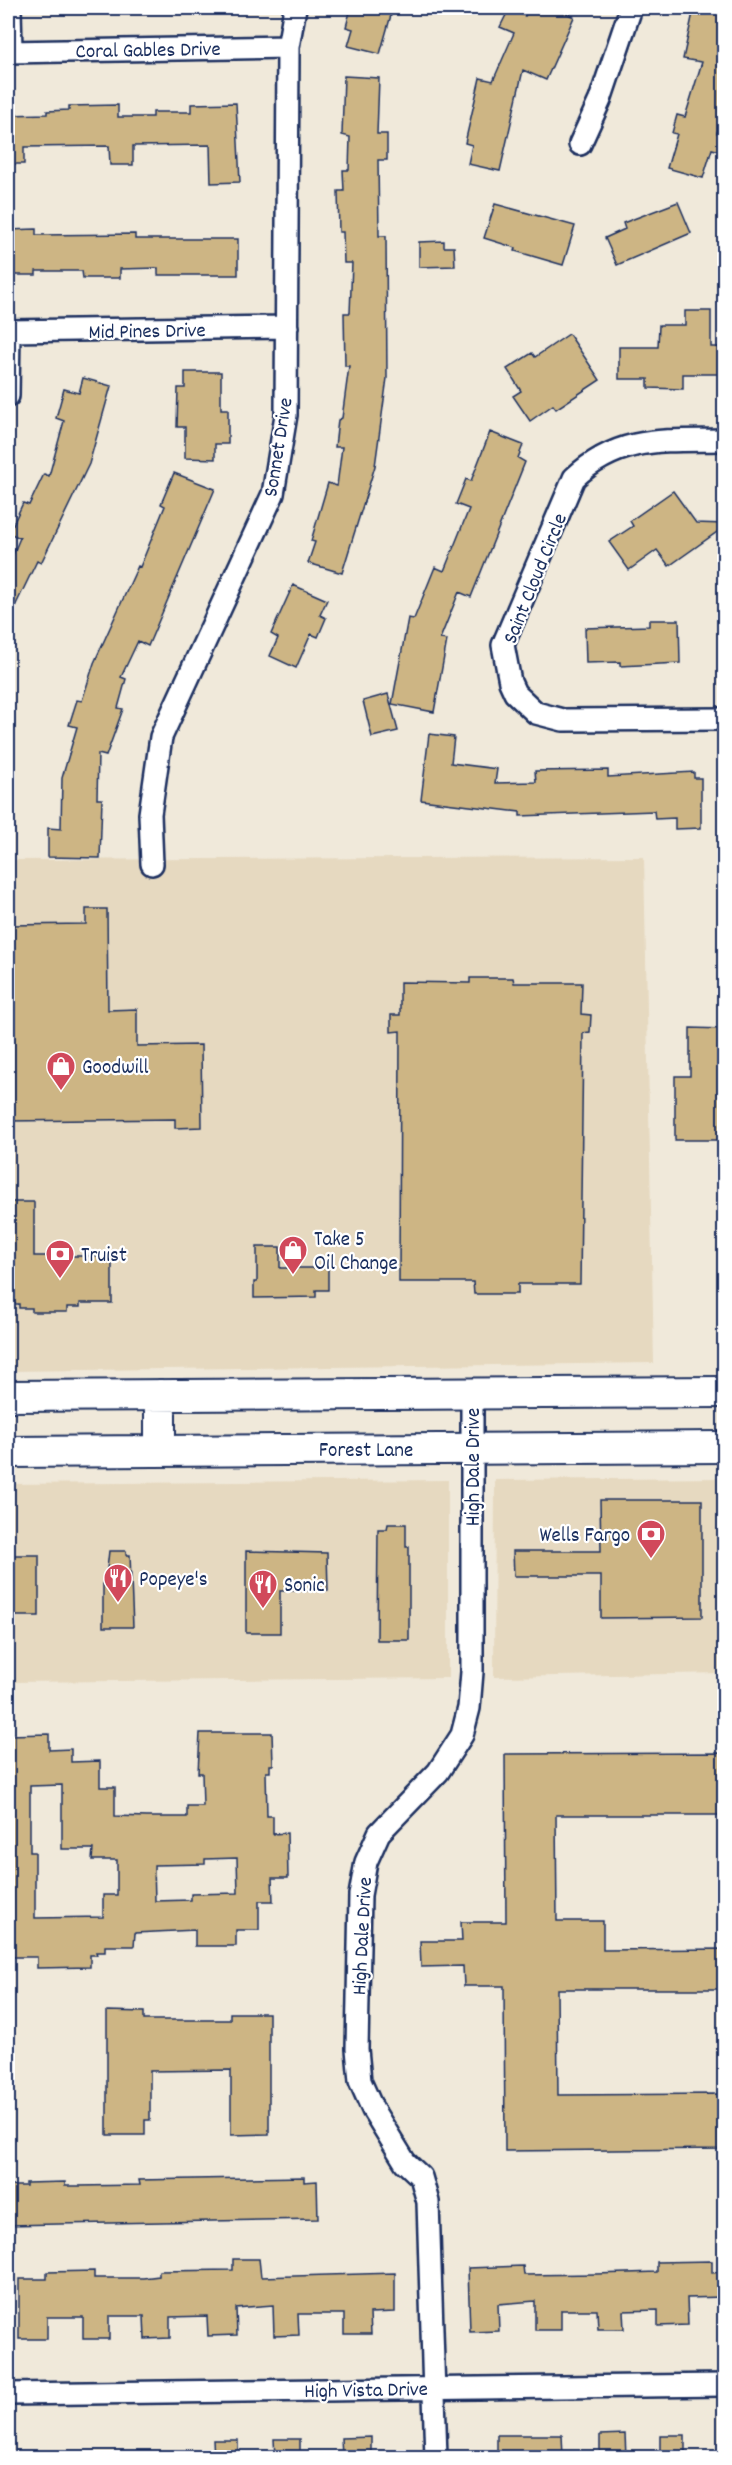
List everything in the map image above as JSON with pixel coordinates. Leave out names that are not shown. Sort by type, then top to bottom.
[{"type":"main road","points":[[8,1396],[724,1392]]},
{"type":"main road","points":[[160,1395],[160,1451]]},
{"type":"main road","name":"Forest Lane","points":[[8,1452],[724,1447]]},
{"type":"street","points":[[9,52],[10,8]]},
{"type":"street","name":"Sonnet Drive","points":[[152,864],[150,814],[161,737],[273,494],[286,415],[288,47],[295,8]]},
{"type":"street","points":[[580,144],[600,100],[631,8]]},
{"type":"street","name":"Coral Gables Drive","points":[[9,52],[288,47]]},
{"type":"street","name":"Mid Pines Drive","points":[[8,331],[287,327]]},
{"type":"street","points":[[8,331],[8,396]]},
{"type":"street","name":"Saint Cloud Circle","points":[[724,440],[644,441],[616,449],[592,461],[574,478],[503,645],[510,682],[515,693],[536,713],[563,720],[724,719]]},
{"type":"street","name":"High Dale Drive","points":[[436,2457],[428,2202],[421,2177],[405,2162],[373,2110],[360,2081],[357,2049],[360,1895],[366,1862],[379,1833],[438,1772],[462,1735],[469,1708],[472,1672],[472,1394]]},
{"type":"street","name":"High Vista Drive","points":[[8,2394],[724,2385]]},
{"type":"shaded area","points":[[644,857],[654,1363],[8,1371],[8,860]]},
{"type":"shaded area","points":[[724,1478],[724,1673],[494,1677],[495,1480]]},
{"type":"shaded area","points":[[448,1480],[448,1678],[8,1682],[8,1484]]},
{"type":"building","points":[[351,8],[393,8],[380,54],[348,46],[353,29],[346,27]]},
{"type":"building","points":[[529,8],[569,8],[566,13],[574,17],[546,80],[523,70],[500,171],[468,164],[472,145],[465,143],[480,78],[493,81],[514,33],[500,27],[509,9],[525,16]]},
{"type":"building","points":[[694,8],[724,8],[724,106],[717,133],[724,135],[724,152],[712,149],[703,178],[667,168],[677,134],[672,133],[677,115],[685,117],[702,62],[683,59]]},
{"type":"building","points":[[344,76],[379,78],[377,134],[387,134],[387,160],[378,160],[379,236],[386,236],[387,378],[375,466],[342,573],[308,563],[315,542],[311,541],[328,483],[337,486],[342,447],[335,447],[338,420],[342,418],[349,366],[345,366],[344,313],[350,313],[352,263],[344,263],[343,232],[339,232],[338,191],[344,191],[343,170],[349,170],[350,137],[342,135]]},
{"type":"building","points":[[236,103],[240,182],[211,183],[210,145],[133,146],[133,165],[110,165],[109,146],[24,147],[24,164],[8,164],[8,115],[47,114],[47,111],[69,110],[69,106],[118,105],[118,117],[153,117],[153,112],[191,112],[191,104]]},
{"type":"building","points":[[678,202],[691,233],[617,265],[605,238],[625,229],[623,223]]},
{"type":"building","points":[[495,204],[575,226],[563,265],[515,251],[516,248],[484,238]]},
{"type":"building","points":[[36,229],[36,235],[135,234],[135,239],[238,239],[238,275],[158,275],[158,268],[120,269],[120,278],[83,278],[82,271],[36,271],[36,275],[8,275],[8,230]]},
{"type":"building","points":[[444,241],[444,247],[454,247],[455,266],[419,267],[419,242]]},
{"type":"building","points":[[685,311],[711,311],[711,347],[724,347],[724,374],[683,374],[683,389],[648,388],[648,379],[619,379],[619,347],[658,347],[659,325],[685,325]]},
{"type":"building","points":[[569,334],[600,380],[556,409],[553,405],[530,421],[513,396],[521,391],[507,369],[532,353],[535,357]]},
{"type":"building","points":[[185,372],[221,372],[221,409],[228,409],[228,444],[215,444],[215,459],[185,458],[185,427],[177,427],[178,388],[185,388]]},
{"type":"building","points":[[83,378],[111,386],[89,464],[41,563],[37,561],[8,621],[8,566],[20,538],[9,533],[23,503],[29,505],[44,474],[49,476],[64,421],[56,418],[64,389],[79,393]]},
{"type":"building","points":[[490,432],[523,445],[518,458],[525,462],[471,597],[459,592],[440,639],[447,640],[434,712],[392,704],[408,618],[414,619],[435,567],[444,571],[469,509],[456,504],[466,479],[471,481]]},
{"type":"building","points":[[174,473],[215,489],[148,646],[138,641],[121,677],[126,679],[118,708],[123,709],[106,756],[98,754],[97,799],[102,799],[100,858],[48,857],[48,828],[61,829],[62,778],[77,727],[69,725],[77,700],[82,701],[94,663],[138,566],[140,567],[165,506],[161,504]]},
{"type":"building","points":[[673,491],[696,523],[724,524],[724,527],[669,566],[657,550],[629,570],[609,542],[633,526],[630,521]]},
{"type":"building","points":[[293,585],[327,600],[320,615],[326,618],[318,637],[311,634],[296,668],[270,656],[278,638],[271,634]]},
{"type":"building","points":[[649,620],[679,620],[680,663],[620,666],[620,662],[586,663],[585,628],[649,626]]},
{"type":"building","points":[[388,694],[398,731],[372,737],[363,701]]},
{"type":"building","points":[[429,734],[454,737],[451,763],[497,769],[495,783],[536,782],[535,771],[608,770],[608,777],[694,772],[694,778],[701,778],[701,828],[675,829],[675,818],[655,819],[654,811],[520,816],[520,812],[421,800]]},
{"type":"building","points":[[86,909],[107,909],[108,1010],[137,1009],[137,1046],[201,1045],[202,1127],[175,1128],[175,1119],[8,1121],[8,925],[86,924]]},
{"type":"building","points":[[470,978],[513,978],[514,983],[582,983],[581,1014],[591,1015],[590,1032],[583,1033],[580,1284],[518,1284],[518,1294],[474,1294],[473,1282],[399,1282],[400,1031],[391,1032],[391,1015],[400,1015],[400,982],[470,983]]},
{"type":"building","points":[[690,1028],[724,1029],[724,1140],[675,1140],[675,1076],[690,1076]]},
{"type":"building","name":"Truist","points":[[8,1202],[34,1202],[34,1256],[112,1256],[112,1303],[80,1303],[80,1307],[67,1307],[67,1312],[32,1312],[32,1308],[19,1308],[19,1304],[8,1304]]},
{"type":"building","name":"Take 5 Oil Change","points":[[257,1247],[280,1247],[280,1268],[328,1268],[328,1290],[316,1290],[316,1297],[254,1298],[254,1282],[257,1282]]},
{"type":"building","name":"Wells Fargo","points":[[600,1500],[702,1500],[702,1617],[601,1618],[601,1576],[514,1576],[513,1551],[601,1551]]},
{"type":"building","points":[[388,1524],[406,1524],[406,1547],[409,1547],[409,1640],[377,1640],[378,1529],[387,1529]]},
{"type":"building","name":"Popeye's","points":[[109,1551],[126,1551],[126,1555],[130,1555],[133,1627],[103,1627],[103,1579],[106,1578]]},
{"type":"building","name":"Sonic","points":[[246,1551],[327,1553],[328,1590],[280,1591],[280,1633],[246,1633]]},
{"type":"building","points":[[8,1555],[39,1555],[39,1616],[8,1616]]},
{"type":"building","points":[[200,1733],[272,1733],[273,1765],[270,1765],[270,1772],[266,1772],[267,1816],[273,1816],[273,1834],[287,1833],[288,1878],[272,1878],[273,1901],[259,1901],[259,1930],[236,1930],[236,1946],[195,1946],[195,1930],[135,1933],[134,1946],[105,1946],[105,1952],[90,1955],[90,1967],[37,1968],[37,1957],[8,1957],[8,1735],[49,1734],[49,1750],[71,1749],[71,1762],[100,1761],[100,1787],[115,1787],[115,1816],[187,1817],[187,1806],[203,1806],[202,1773],[198,1773]],"holes":[[[62,1785],[62,1849],[93,1849],[92,1860],[117,1860],[117,1895],[103,1895],[103,1917],[35,1918],[35,1852],[30,1852],[30,1786]],[[237,1858],[238,1893],[191,1894],[191,1900],[155,1901],[154,1865],[205,1864],[205,1859]]]},
{"type":"building","points":[[724,1753],[724,1815],[556,1815],[557,1921],[603,1921],[603,1950],[724,1949],[724,1989],[557,1989],[558,2095],[724,2094],[724,2149],[505,2151],[504,1986],[464,1986],[463,1966],[421,1967],[420,1941],[462,1941],[461,1922],[506,1922],[505,1754]]},
{"type":"building","points":[[107,2011],[144,2012],[144,2020],[230,2020],[230,2013],[269,2013],[269,2134],[231,2135],[231,2070],[150,2071],[150,2120],[145,2120],[145,2135],[107,2135]]},
{"type":"building","points":[[304,2177],[304,2182],[317,2181],[318,2219],[8,2225],[8,2186],[26,2186],[26,2183],[65,2182],[65,2186],[140,2185],[139,2180]]},
{"type":"building","points":[[233,2259],[259,2259],[261,2277],[395,2273],[395,2312],[370,2313],[371,2334],[344,2334],[344,2314],[298,2314],[299,2335],[274,2336],[273,2305],[236,2308],[237,2335],[208,2336],[207,2316],[170,2317],[170,2338],[145,2339],[144,2316],[109,2316],[109,2339],[83,2339],[83,2317],[47,2317],[47,2339],[19,2339],[19,2279],[47,2279],[47,2272],[94,2271],[94,2278],[143,2278],[159,2276],[159,2271],[233,2270]]},
{"type":"building","points":[[712,2261],[712,2273],[724,2272],[724,2297],[687,2298],[688,2325],[658,2326],[658,2310],[623,2311],[624,2329],[598,2329],[597,2310],[561,2310],[561,2330],[535,2330],[535,2301],[498,2304],[499,2331],[470,2332],[468,2268],[523,2266],[524,2275],[596,2274],[657,2272],[657,2262]]},
{"type":"building","points":[[625,2434],[626,2457],[600,2457],[600,2435]]},
{"type":"building","points":[[497,2435],[562,2435],[563,2457],[497,2457]]},
{"type":"building","points":[[660,2435],[685,2435],[685,2457],[660,2457]]},
{"type":"building","points":[[371,2437],[371,2457],[342,2457],[341,2438]]},
{"type":"building","points":[[274,2439],[300,2439],[300,2457],[275,2457]]},
{"type":"building","points":[[213,2440],[238,2440],[238,2457],[214,2457]]},
{"type":"place","name":"Goodwill","points":[[61,1092]]},
{"type":"place","name":"Take 5 Oil Change","points":[[293,1276]]},
{"type":"place","name":"Truist","points":[[60,1280]]},
{"type":"place","name":"Wells Fargo","points":[[651,1560]]},
{"type":"place","name":"Popeye's","points":[[118,1604]]},
{"type":"place","name":"Sonic","points":[[263,1610]]}]
